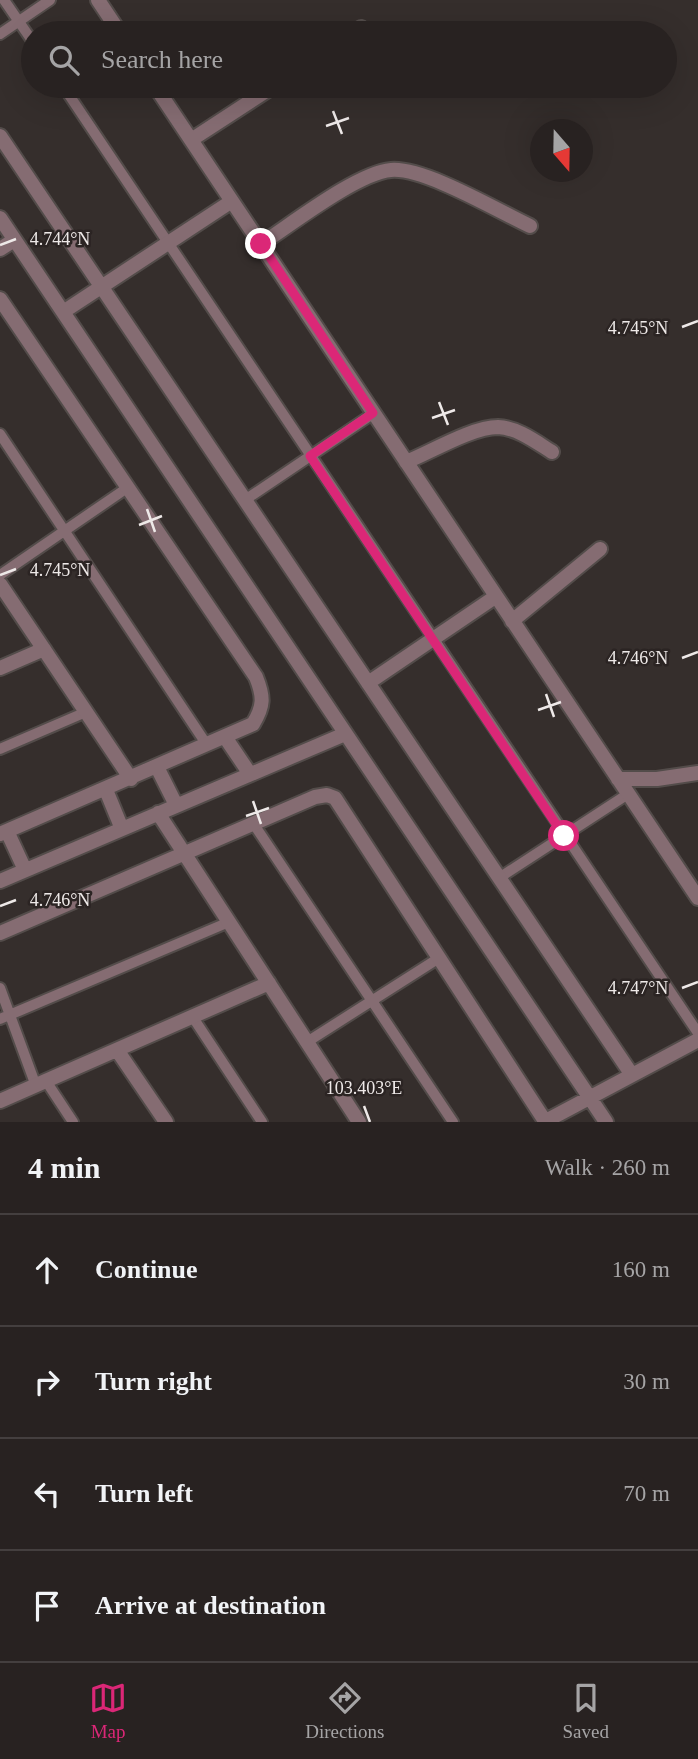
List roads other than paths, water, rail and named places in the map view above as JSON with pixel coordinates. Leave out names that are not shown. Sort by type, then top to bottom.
[{"type":"street","points":[[98,0],[112,21]]},
{"type":"street","points":[[163,98],[698,898]]},
{"type":"street","points":[[191,139],[255,98]]},
{"type":"street","points":[[0,136],[632,1075]]},
{"type":"street","points":[[261,244],[356,183],[390,170],[427,177],[530,226]]},
{"type":"street","points":[[63,312],[232,201]]},
{"type":"street","points":[[0,218],[606,1122]]},
{"type":"street","points":[[0,249],[14,240]]},
{"type":"street","points":[[0,299],[256,677],[262,694],[263,708],[253,724],[4,833],[25,870]]},
{"type":"street","points":[[407,462],[476,432],[499,427],[522,434],[552,452]]},
{"type":"street","points":[[512,621],[600,549]]},
{"type":"street","points":[[0,584],[131,779]]},
{"type":"street","points":[[368,683],[495,597]]},
{"type":"street","points":[[0,668],[44,649]]},
{"type":"street","points":[[0,881],[345,734]]},
{"type":"street","points":[[225,737],[250,774]]},
{"type":"street","points":[[158,767],[176,805]]},
{"type":"street","points":[[618,779],[657,779],[698,773]]},
{"type":"street","points":[[106,790],[122,829]]},
{"type":"street","points":[[0,933],[253,823],[315,797],[327,795],[335,798],[545,1122],[698,1040]]},
{"type":"street","points":[[158,813],[359,1122]]},
{"type":"street","points":[[0,1101],[269,982]]},
{"type":"street","points":[[117,1050],[166,1122]]},
{"type":"lane","points":[[4,0],[21,24]]},
{"type":"lane","points":[[0,34],[50,0]]},
{"type":"lane","points":[[71,98],[698,1034]]},
{"type":"lane","points":[[245,500],[373,413]]},
{"type":"lane","points":[[0,434],[207,745]]},
{"type":"lane","points":[[0,575],[127,488]]},
{"type":"lane","points":[[0,749],[86,712]]},
{"type":"lane","points":[[499,878],[628,794]]},
{"type":"lane","points":[[253,823],[453,1122]]},
{"type":"lane","points":[[5,1017],[229,922]]},
{"type":"lane","points":[[307,1042],[439,958]]},
{"type":"lane","points":[[0,988],[5,1017],[41,1083],[73,1122]]},
{"type":"lane","points":[[192,1016],[262,1122]]}]
